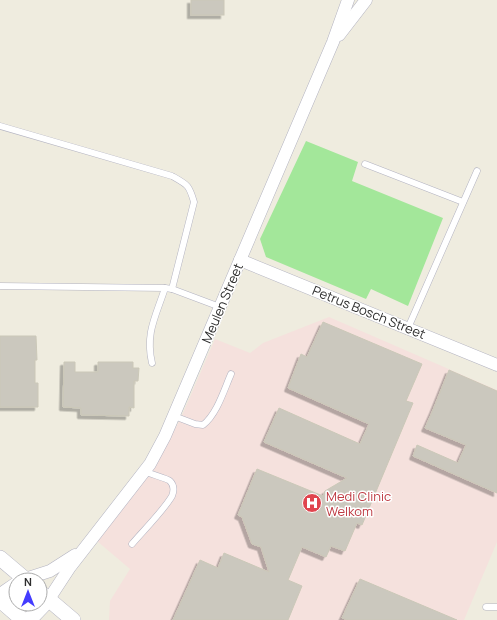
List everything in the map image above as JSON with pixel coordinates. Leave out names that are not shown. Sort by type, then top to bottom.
[{"type":"street","name":"Meulen Street","points":[[48,591],[84,548],[154,457],[174,416],[334,42],[348,0]]},
{"type":"street","name":"Meulen Street","points":[[334,42],[366,0]]},
{"type":"street","name":"Petrus Bosch Street","points":[[240,260],[497,365]]},
{"type":"street","name":"Meulen Street","points":[[47,572],[65,562],[84,548]]},
{"type":"street","points":[[0,558],[16,572]]},
{"type":"street","points":[[48,598],[74,620]]},
{"type":"street","points":[[0,600],[23,620]]},
{"type":"lane","points":[[0,126],[172,176],[190,189],[194,202],[172,289]]},
{"type":"lane","points":[[365,164],[464,202]]},
{"type":"lane","points":[[408,328],[477,171]]},
{"type":"lane","points":[[0,286],[164,288],[172,289],[220,307]]},
{"type":"lane","points":[[152,363],[149,350],[151,327],[164,288]]},
{"type":"lane","points":[[174,416],[195,424],[202,425],[208,421],[231,374]]},
{"type":"lane","points":[[132,544],[167,503],[173,490],[170,481],[144,471]]},
{"type":"lane","points":[[486,607],[497,607]]},
{"type":"shaded area","name":"Medi Clinic Welkom","points":[[329,317],[497,390],[497,542],[464,620],[109,620],[110,601],[130,569],[97,541],[156,464],[181,418],[215,339],[250,353],[263,343]]},
{"type":"green space","points":[[306,141],[358,162],[352,181],[443,218],[408,306],[371,289],[366,299],[266,257],[260,239]]},
{"type":"building","points":[[191,0],[224,0],[224,15],[191,15]]},
{"type":"building","points":[[323,322],[422,364],[406,401],[413,403],[362,525],[357,523],[345,551],[331,546],[326,557],[302,547],[288,580],[302,586],[288,620],[173,620],[200,560],[218,568],[224,553],[269,572],[261,547],[252,544],[242,517],[238,515],[257,469],[323,496],[325,491],[347,478],[264,442],[279,408],[360,444],[369,424],[288,388],[301,354],[307,357]]},
{"type":"building","points":[[0,336],[36,336],[37,360],[35,360],[35,383],[38,383],[38,407],[0,407]]},
{"type":"building","points":[[64,362],[75,362],[75,372],[98,372],[98,362],[133,362],[133,368],[139,368],[138,381],[134,381],[134,408],[129,407],[129,416],[81,415],[81,408],[63,407]]},
{"type":"building","points":[[449,370],[497,391],[497,493],[413,456],[417,445],[458,463],[466,445],[425,428]]},
{"type":"building","points":[[360,579],[457,620],[348,620],[342,618]]},
{"type":"place","name":"Medi Clinic Welkom","points":[[312,503]]}]
